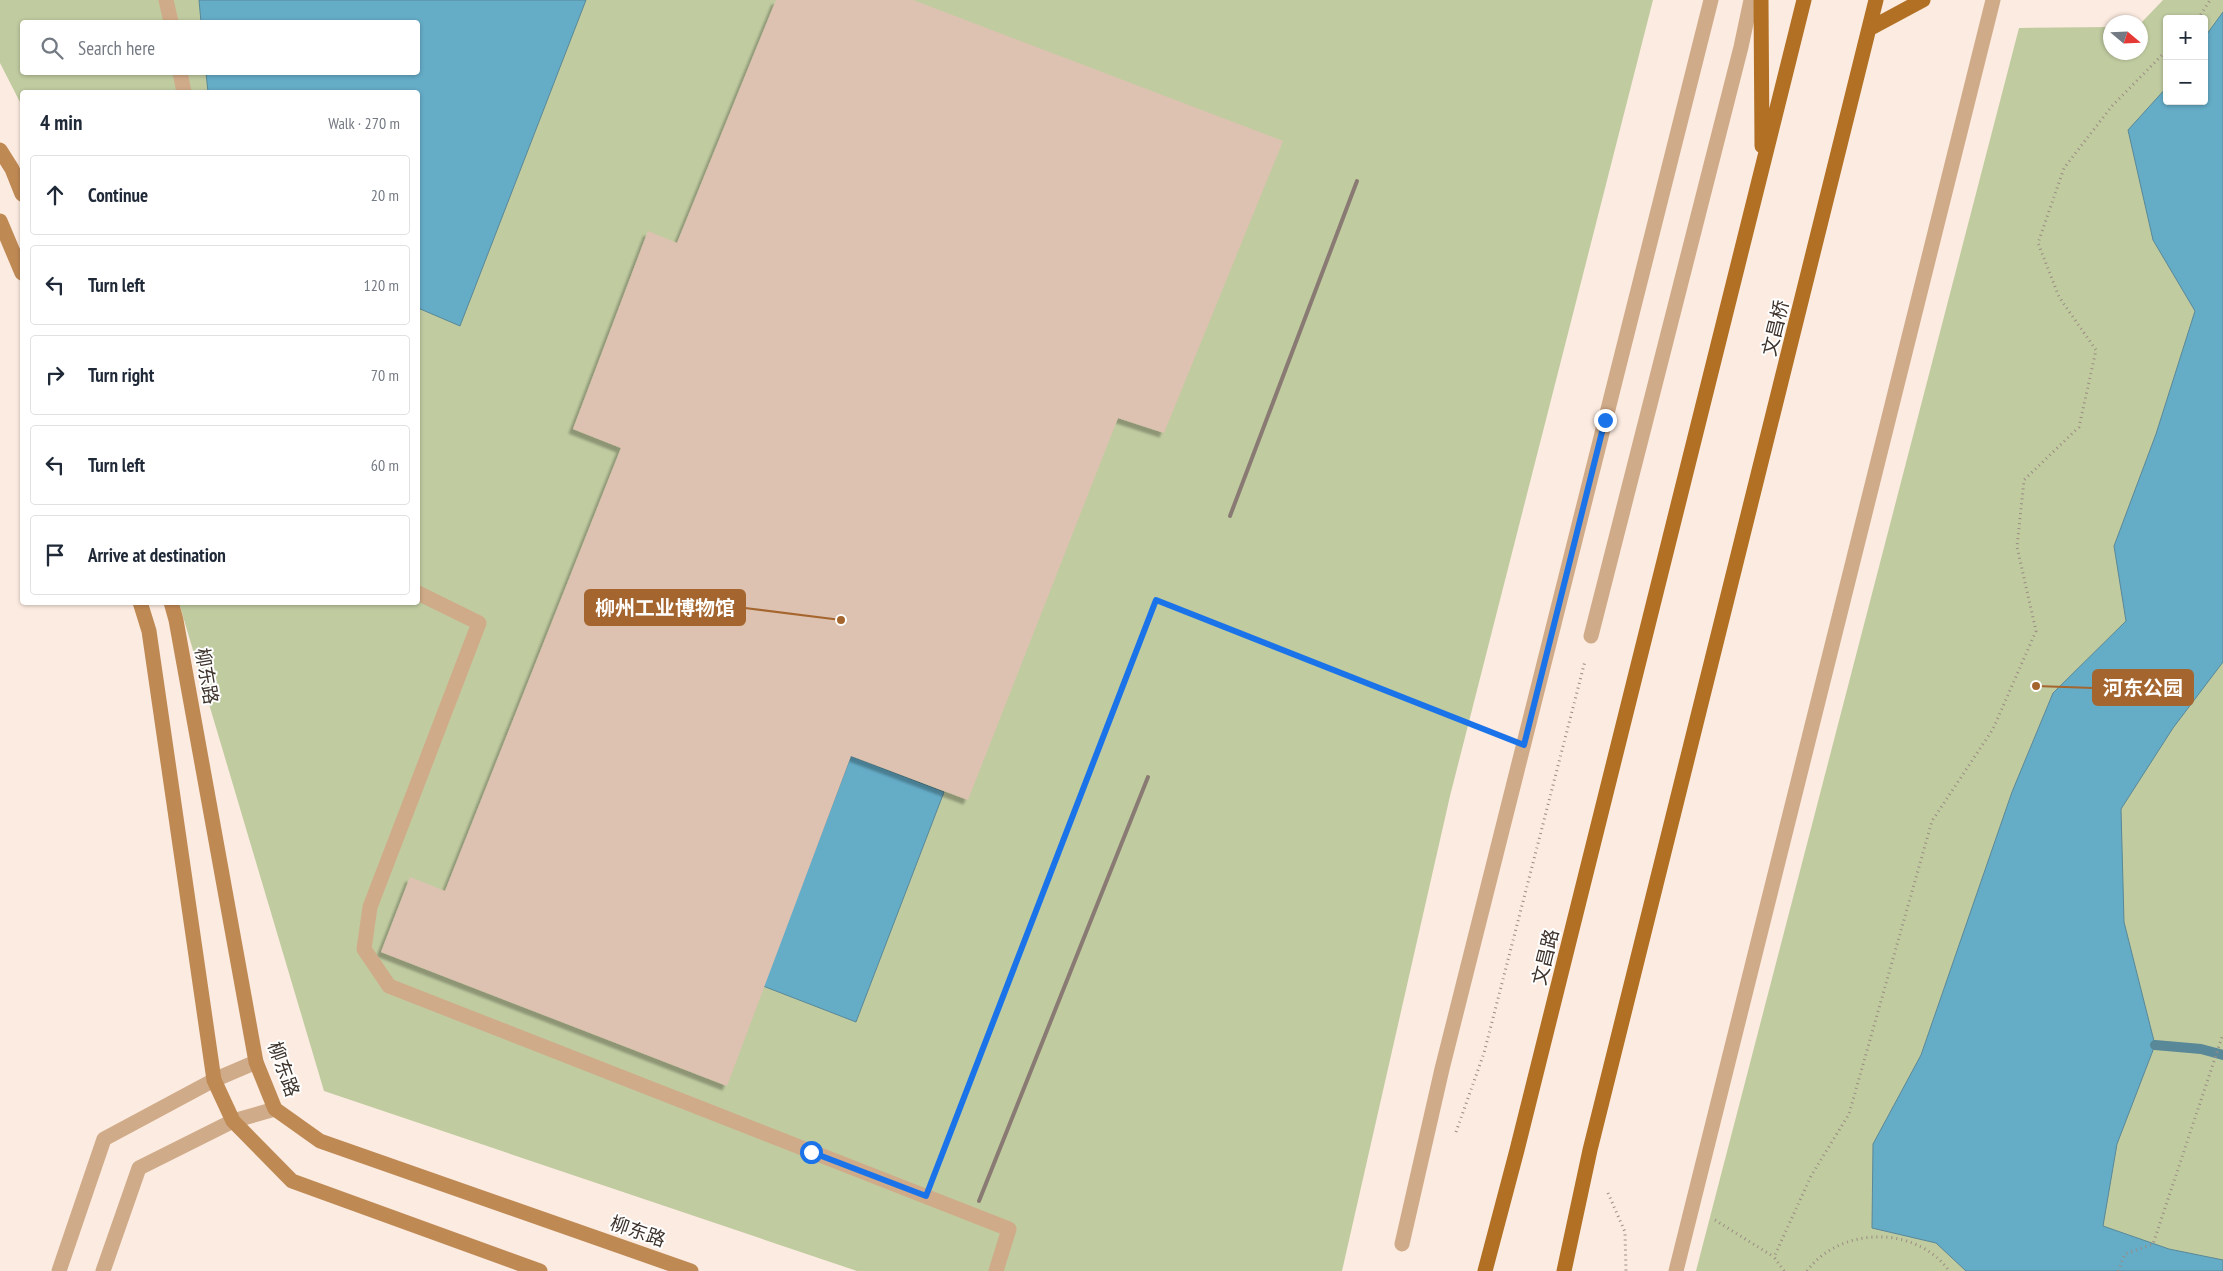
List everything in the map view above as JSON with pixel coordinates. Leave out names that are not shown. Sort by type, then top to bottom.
[{"type":"main road","points":[[1761,0],[1762,167]]},
{"type":"main road","points":[[1762,167],[1804,0]]},
{"type":"main road","name":"文昌桥","points":[[1590,1150],[1876,0]]},
{"type":"main road","points":[[1869,29],[1923,0]]},
{"type":"main road","name":"文昌路","points":[[1485,1271],[1517,1150],[1762,167]]},
{"type":"main road","points":[[1564,1271],[1590,1150]]},
{"type":"street","points":[[166,0],[171,20]]},
{"type":"street","points":[[1402,1244],[1442,1069],[1711,0]]},
{"type":"street","points":[[1591,636],[1741,47],[1750,0]]},
{"type":"street","points":[[1676,1271],[1993,0]]},
{"type":"street","points":[[181,75],[184,90]]},
{"type":"street","points":[[0,150],[12,170],[20,189]]},
{"type":"street","points":[[0,221],[20,268]]},
{"type":"street","points":[[420,594],[479,623],[370,907],[364,949],[389,986],[1010,1229],[996,1271]]},
{"type":"street","points":[[141,605],[149,631],[214,1080],[233,1121],[292,1181],[540,1271]]},
{"type":"street","name":"柳东路","points":[[172,605],[256,1062],[275,1109],[320,1141],[691,1271]]},
{"type":"street","points":[[59,1271],[104,1139],[214,1080],[256,1062]]},
{"type":"street","points":[[103,1271],[139,1168],[233,1121],[275,1109]]},
{"type":"path","points":[[2201,15],[2210,0]]},
{"type":"path","points":[[1774,1257],[1812,1176],[1849,1114],[1932,821],[1993,729],[2036,631],[2017,547],[2024,480],[2079,427],[2096,350],[2059,298],[2038,244],[2064,168],[2112,106],[2163,54]]},
{"type":"path","points":[[926,1196],[1156,600],[1524,745]]},
{"type":"path","points":[[1455,1135],[1484,1053],[1591,636]]},
{"type":"path","points":[[2118,1271],[2125,1254],[2152,1244],[2223,1034]]},
{"type":"path","points":[[1590,1150],[1625,1232],[1626,1271]]},
{"type":"path","points":[[1692,1206],[1774,1257],[1784,1271]]},
{"type":"path","points":[[1807,1271],[1813,1263],[1836,1246],[1864,1237],[1893,1237],[1921,1246],[1950,1271]]},
{"type":"green space","points":[[0,0],[1653,0],[1450,796],[1342,1271],[857,1271],[324,1091],[180,605],[420,605],[420,90],[20,90],[20,102],[0,63]]},
{"type":"green space","points":[[2163,0],[2223,0],[2223,1271],[1696,1271],[2019,28],[2103,27],[2103,60],[2148,60],[2148,16]]},
{"type":"water","points":[[199,0],[586,0],[460,326],[420,309],[420,90],[208,90],[206,75],[420,75],[420,20],[201,20]]},
{"type":"water","points":[[2223,12],[2223,662],[2173,728],[2121,809],[2124,922],[2155,1045],[2117,1144],[2103,1226],[2169,1249],[2223,1260],[2223,1271],[1966,1271],[1936,1243],[1872,1228],[1873,1144],[1921,1055],[2012,792],[2053,693],[2126,621],[2114,546],[2156,434],[2195,311],[2153,240],[2128,130],[2163,91],[2163,105],[2208,105],[2208,33]]},
{"type":"water","points":[[851,756],[944,792],[856,1022],[763,986]]},
{"type":"building","points":[[776,0],[913,0],[1283,141],[1164,433],[1118,418],[968,800],[851,756],[727,1086],[381,952],[410,877],[445,891],[621,448],[573,429],[648,231],[677,243]]},
{"type":"waterway","points":[[2155,1045],[2201,1049],[2223,1055]]},
{"type":"railway","points":[[1230,516],[1357,181]]},
{"type":"railway","points":[[979,1201],[1148,777]]},
{"type":"place","name":"柳州工业博物馆","points":[[841,620]]},
{"type":"place","name":"河东公园","points":[[2036,686]]},
{"type":"route","points":[[811,1152],[926,1196],[1156,600],[1524,745],[1605,420]]}]
